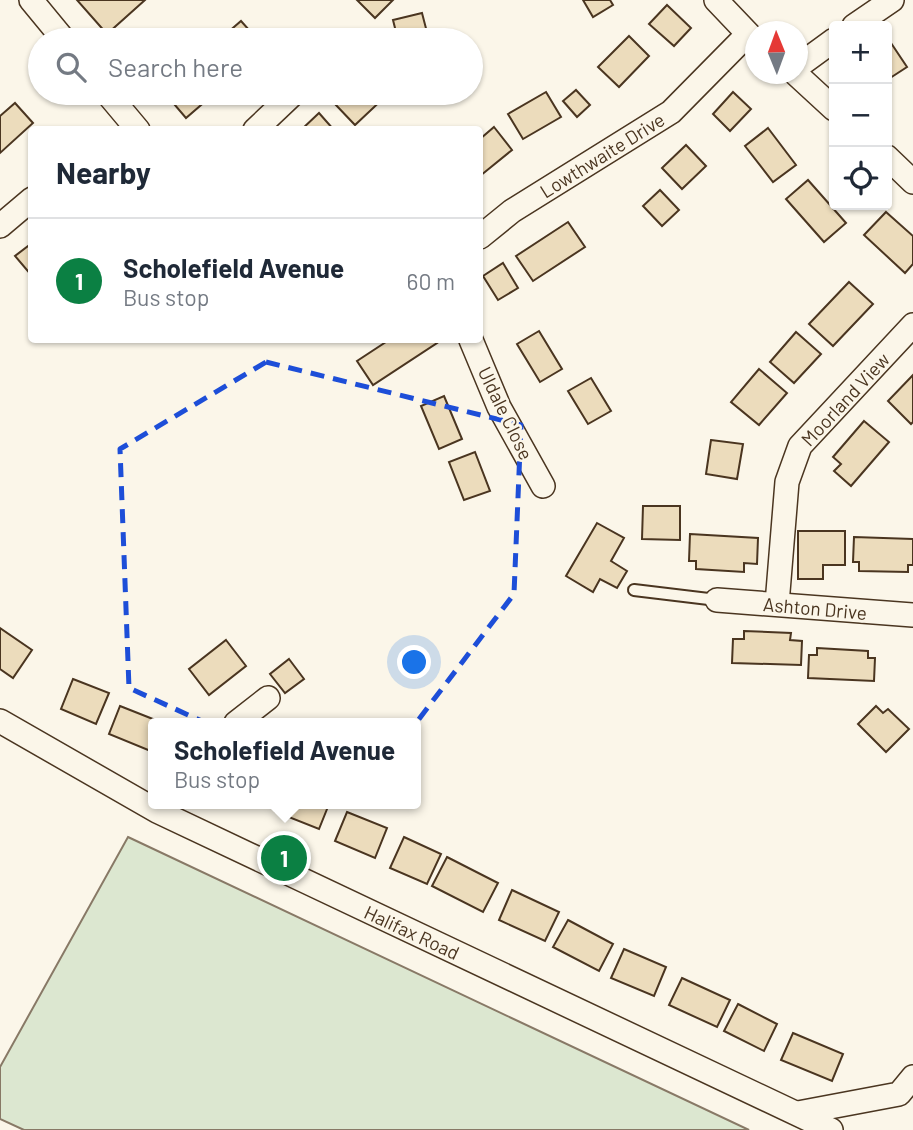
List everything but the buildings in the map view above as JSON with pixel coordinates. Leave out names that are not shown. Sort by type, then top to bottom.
[{"type":"street","points":[[31,0],[54,28]]},
{"type":"street","points":[[716,0],[745,31]]},
{"type":"street","points":[[861,21],[892,0]]},
{"type":"street","name":"Lowthwaite Drive","points":[[483,235],[512,211],[671,112],[745,44]]},
{"type":"street","points":[[808,59],[829,44]]},
{"type":"street","points":[[807,84],[829,104]]},
{"type":"street","points":[[114,105],[125,125]]},
{"type":"street","points":[[259,126],[281,105]]},
{"type":"street","points":[[892,162],[913,182]]},
{"type":"street","points":[[0,226],[28,202]]},
{"type":"street","name":"Moorland View","points":[[777,604],[787,482],[800,446],[913,326]]},
{"type":"street","name":"Uldale Close","points":[[472,343],[499,407],[543,486]]},
{"type":"street","name":"Ashton Drive","points":[[717,600],[913,615]]},
{"type":"street","points":[[242,718],[268,698]]},
{"type":"street","name":"Halifax Road","points":[[0,721],[148,801]]},
{"type":"street","name":"Halifax Road","points":[[162,809],[831,1130]]},
{"type":"street","points":[[798,1112],[899,1094],[913,1077]]},
{"type":"lane","points":[[634,590],[717,600]]},
{"type":"highlighted area","points":[[266,362],[521,425],[514,594],[362,794],[129,688],[120,449]]},
{"type":"green space","points":[[128,837],[749,1130],[24,1130],[0,1119],[0,1067]]},
{"type":"place","name":"Scholefield Avenue","points":[[284,858]]}]
